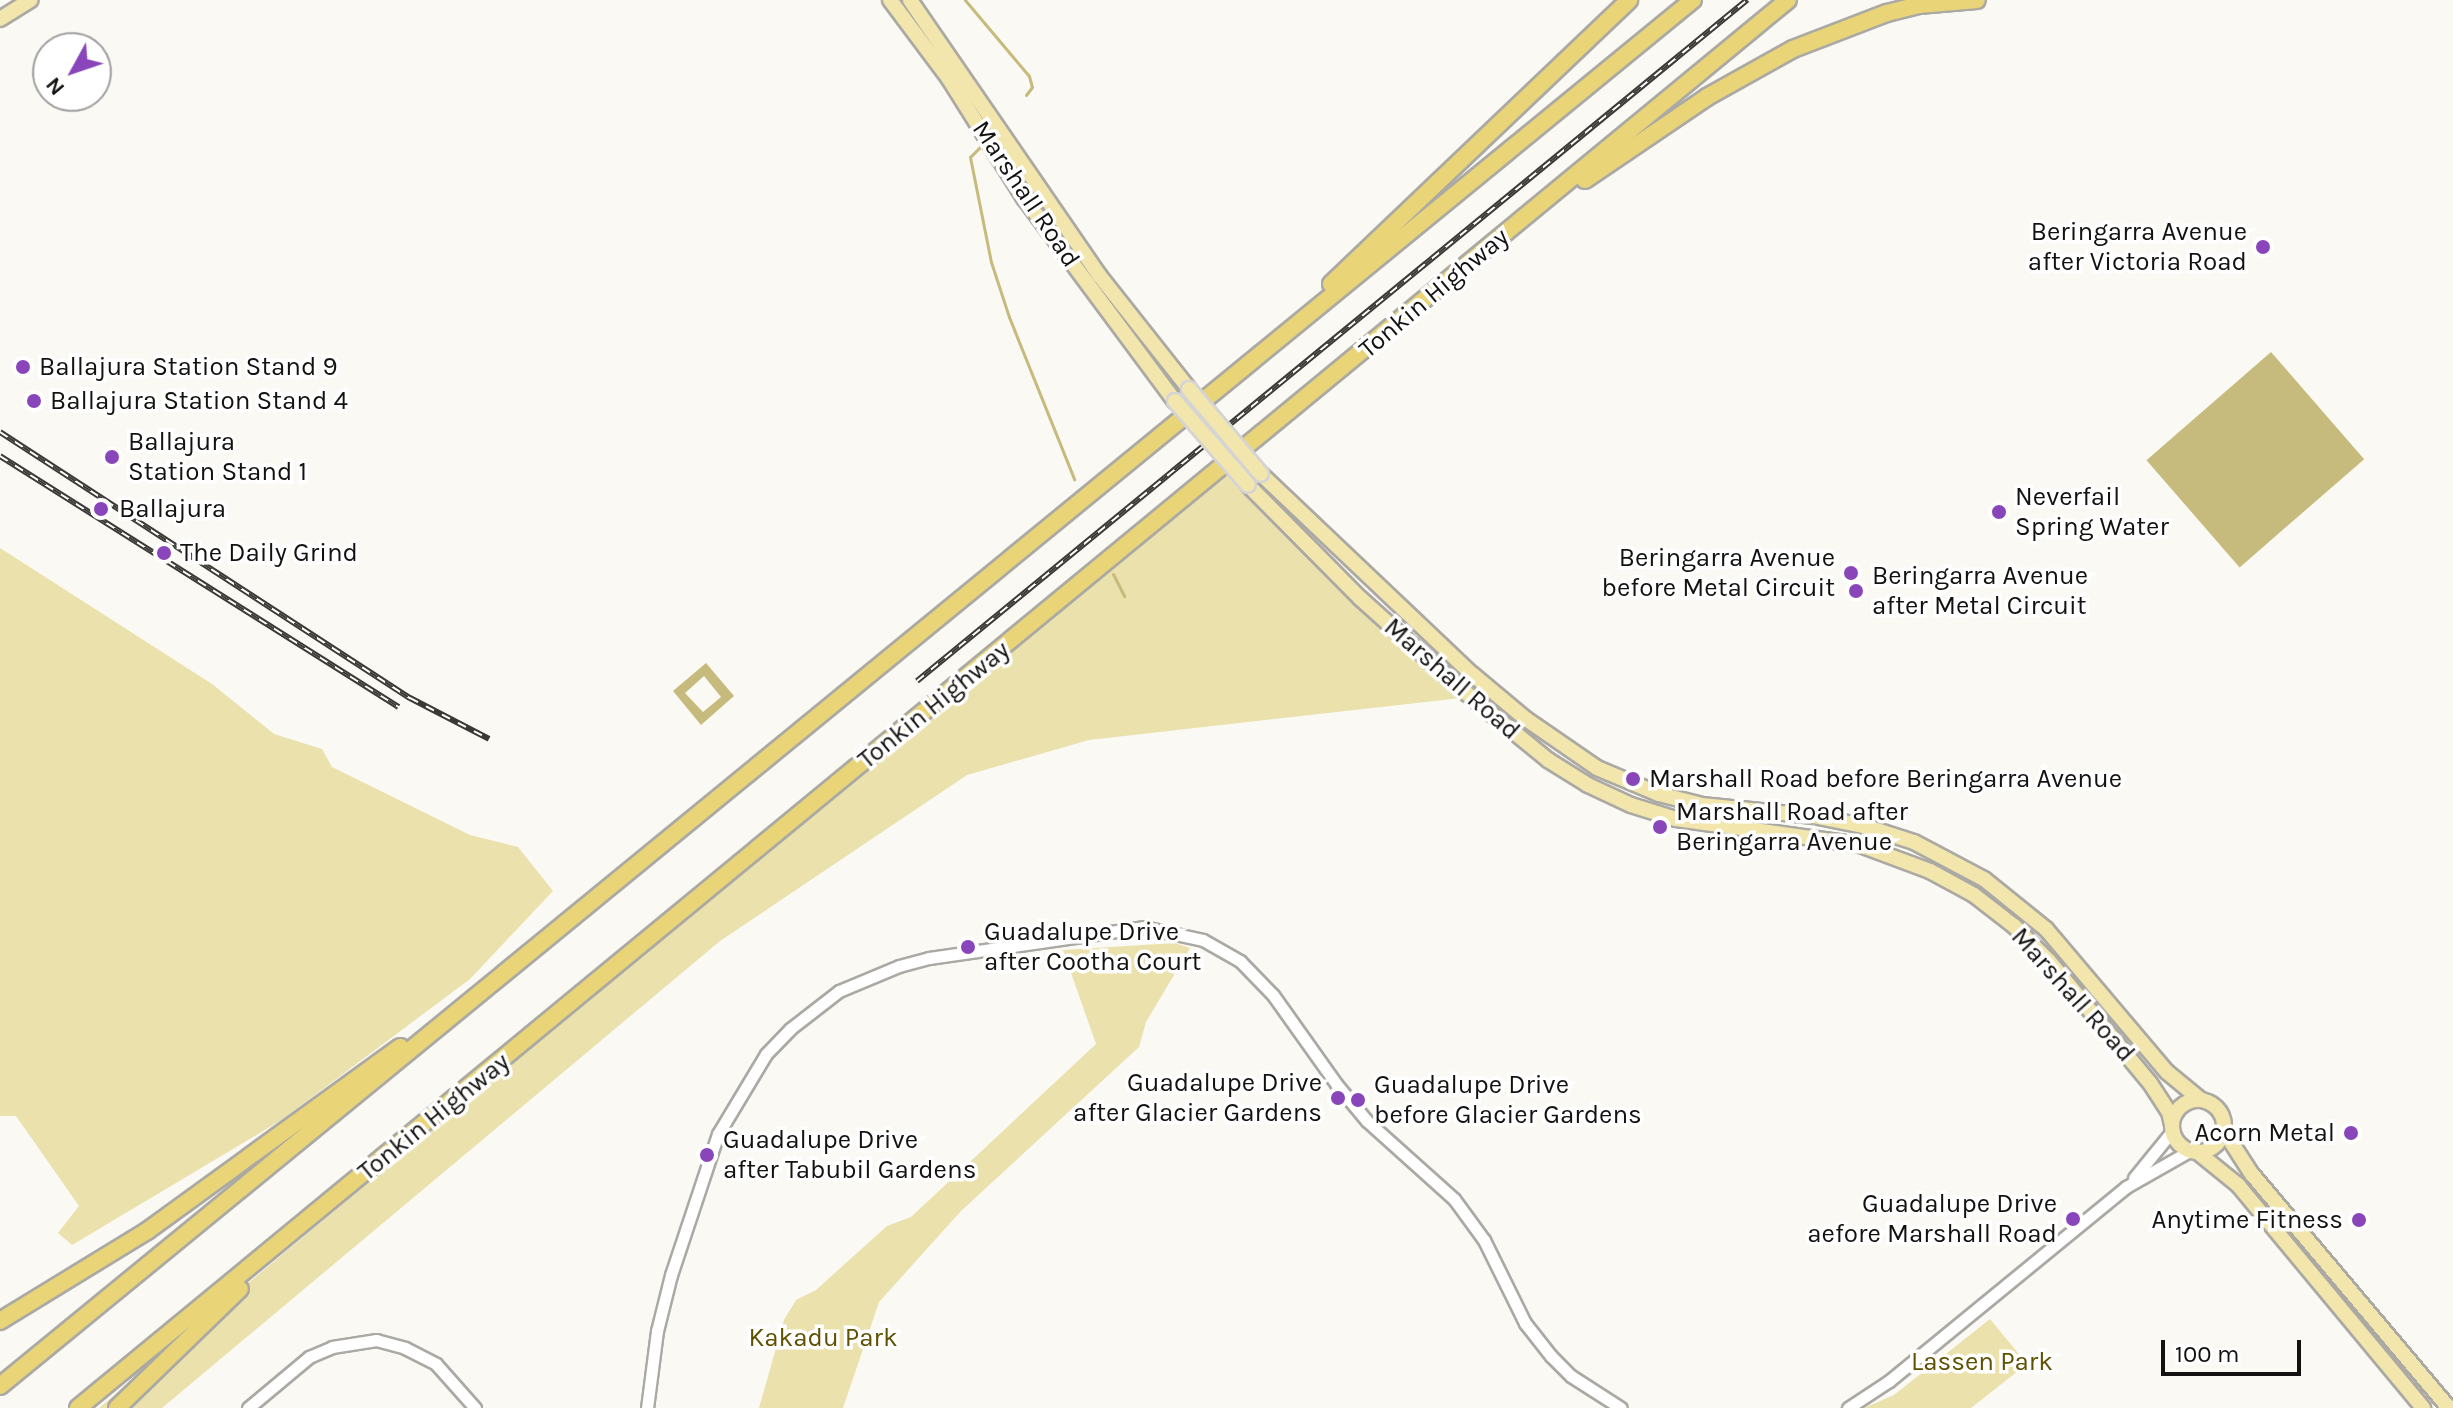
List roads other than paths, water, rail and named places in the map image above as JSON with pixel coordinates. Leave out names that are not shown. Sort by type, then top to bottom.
[{"type":"highway","points":[[1576,51],[1620,0]]},
{"type":"highway","points":[[1234,376],[1629,0]]},
{"type":"highway","points":[[0,1386],[1693,0]]},
{"type":"highway","name":"Tonkin Highway","points":[[78,1408],[313,1218],[1788,0]]},
{"type":"highway","points":[[1274,425],[1572,189],[1718,91],[1793,49],[1839,29],[1919,5],[1977,0]]},
{"type":"highway","points":[[0,1321],[147,1231],[412,1038],[491,987]]},
{"type":"highway","points":[[117,1408],[313,1218]]},
{"type":"main road","points":[[0,19],[31,0]]},
{"type":"main road","name":"Marshall Road","points":[[890,0],[949,79],[1024,198],[1175,401],[1248,485],[1361,599],[1450,679],[1548,760],[1588,785],[1631,805],[1699,824],[1810,835],[1872,848],[1930,871],[1974,895],[2014,926],[2049,961],[2150,1083],[2169,1112],[2172,1127]]},
{"type":"main road","name":"Marshall Road","points":[[910,0],[1099,275],[1189,389],[1261,474],[1374,585],[1484,684],[1559,744],[1597,768],[1680,800],[1813,816],[1877,829],[1939,853],[1984,879],[2046,929],[2167,1072],[2201,1100]]},
{"type":"main road","points":[[2423,1408],[2238,1185],[2179,1143],[2172,1127],[2183,1104],[2201,1100],[2221,1112],[2224,1131],[2251,1173],[2449,1408]]},
{"type":"main road","points":[[2193,1151],[2214,1147],[2224,1131]]},
{"type":"street","points":[[647,1408],[657,1331],[671,1275],[718,1134],[766,1054],[790,1029],[839,991],[914,962],[1143,927],[1203,940],[1240,961],[1273,995],[1337,1085],[1367,1121],[1454,1199],[1484,1240],[1525,1323],[1551,1356],[1571,1376],[1621,1408]]},
{"type":"street","points":[[2126,1187],[2172,1127]]},
{"type":"street","points":[[1848,1408],[1900,1372],[2126,1187],[2193,1151]]},
{"type":"street","points":[[248,1408],[309,1357],[332,1347],[376,1340],[405,1348],[436,1364],[475,1408]]},
{"type":"waterway","points":[[965,0],[1029,76],[1032,87],[1026,95]]},
{"type":"waterway","points":[[985,142],[970,157],[991,262],[1009,317],[1074,479]]},
{"type":"waterway","points":[[1113,574],[1124,596]]},
{"type":"railway","points":[[917,681],[1747,0]]},
{"type":"railway","points":[[0,432],[410,698],[489,739]]},
{"type":"railway","points":[[0,456],[398,707]]},
{"type":"place","name":"Beringarra Avenue after Victoria Road","points":[[2263,247]]},
{"type":"place","name":"Ballajura Station Stand 9","points":[[23,367]]},
{"type":"place","name":"Ballajura Station Stand 4","points":[[34,401]]},
{"type":"place","name":"Ballajura Station Stand 1","points":[[112,457]]},
{"type":"place","name":"Ballajura","points":[[101,509]]},
{"type":"place","name":"Neverfail Spring Water","points":[[1999,512]]},
{"type":"place","name":"The Daily Grind","points":[[164,553]]},
{"type":"place","name":"Beringarra Avenue before Metal Circuit","points":[[1851,573]]},
{"type":"place","name":"Beringarra Avenue after Metal Circuit","points":[[1856,591]]},
{"type":"place","name":"Marshall Road before Beringarra Avenue","points":[[1633,779]]},
{"type":"place","name":"Marshall Road after Beringarra Avenue","points":[[1660,827]]},
{"type":"place","name":"Guadalupe Drive after Cootha Court","points":[[968,947]]},
{"type":"place","name":"Guadalupe Drive after Glacier Gardens","points":[[1338,1098]]},
{"type":"place","name":"Guadalupe Drive before Glacier Gardens","points":[[1358,1100]]},
{"type":"place","name":"Acorn Metal","points":[[2351,1133]]},
{"type":"place","name":"Guadalupe Drive after Tabubil Gardens","points":[[707,1155]]},
{"type":"place","name":"Guadalupe Drive aefore Marshall Road","points":[[2073,1219]]},
{"type":"place","name":"Anytime Fitness","points":[[2359,1220]]},
{"type":"park label","name":"Kakadu Park","points":[[823,1338]]},
{"type":"park label","name":"Lassen Park","points":[[1982,1362]]}]
